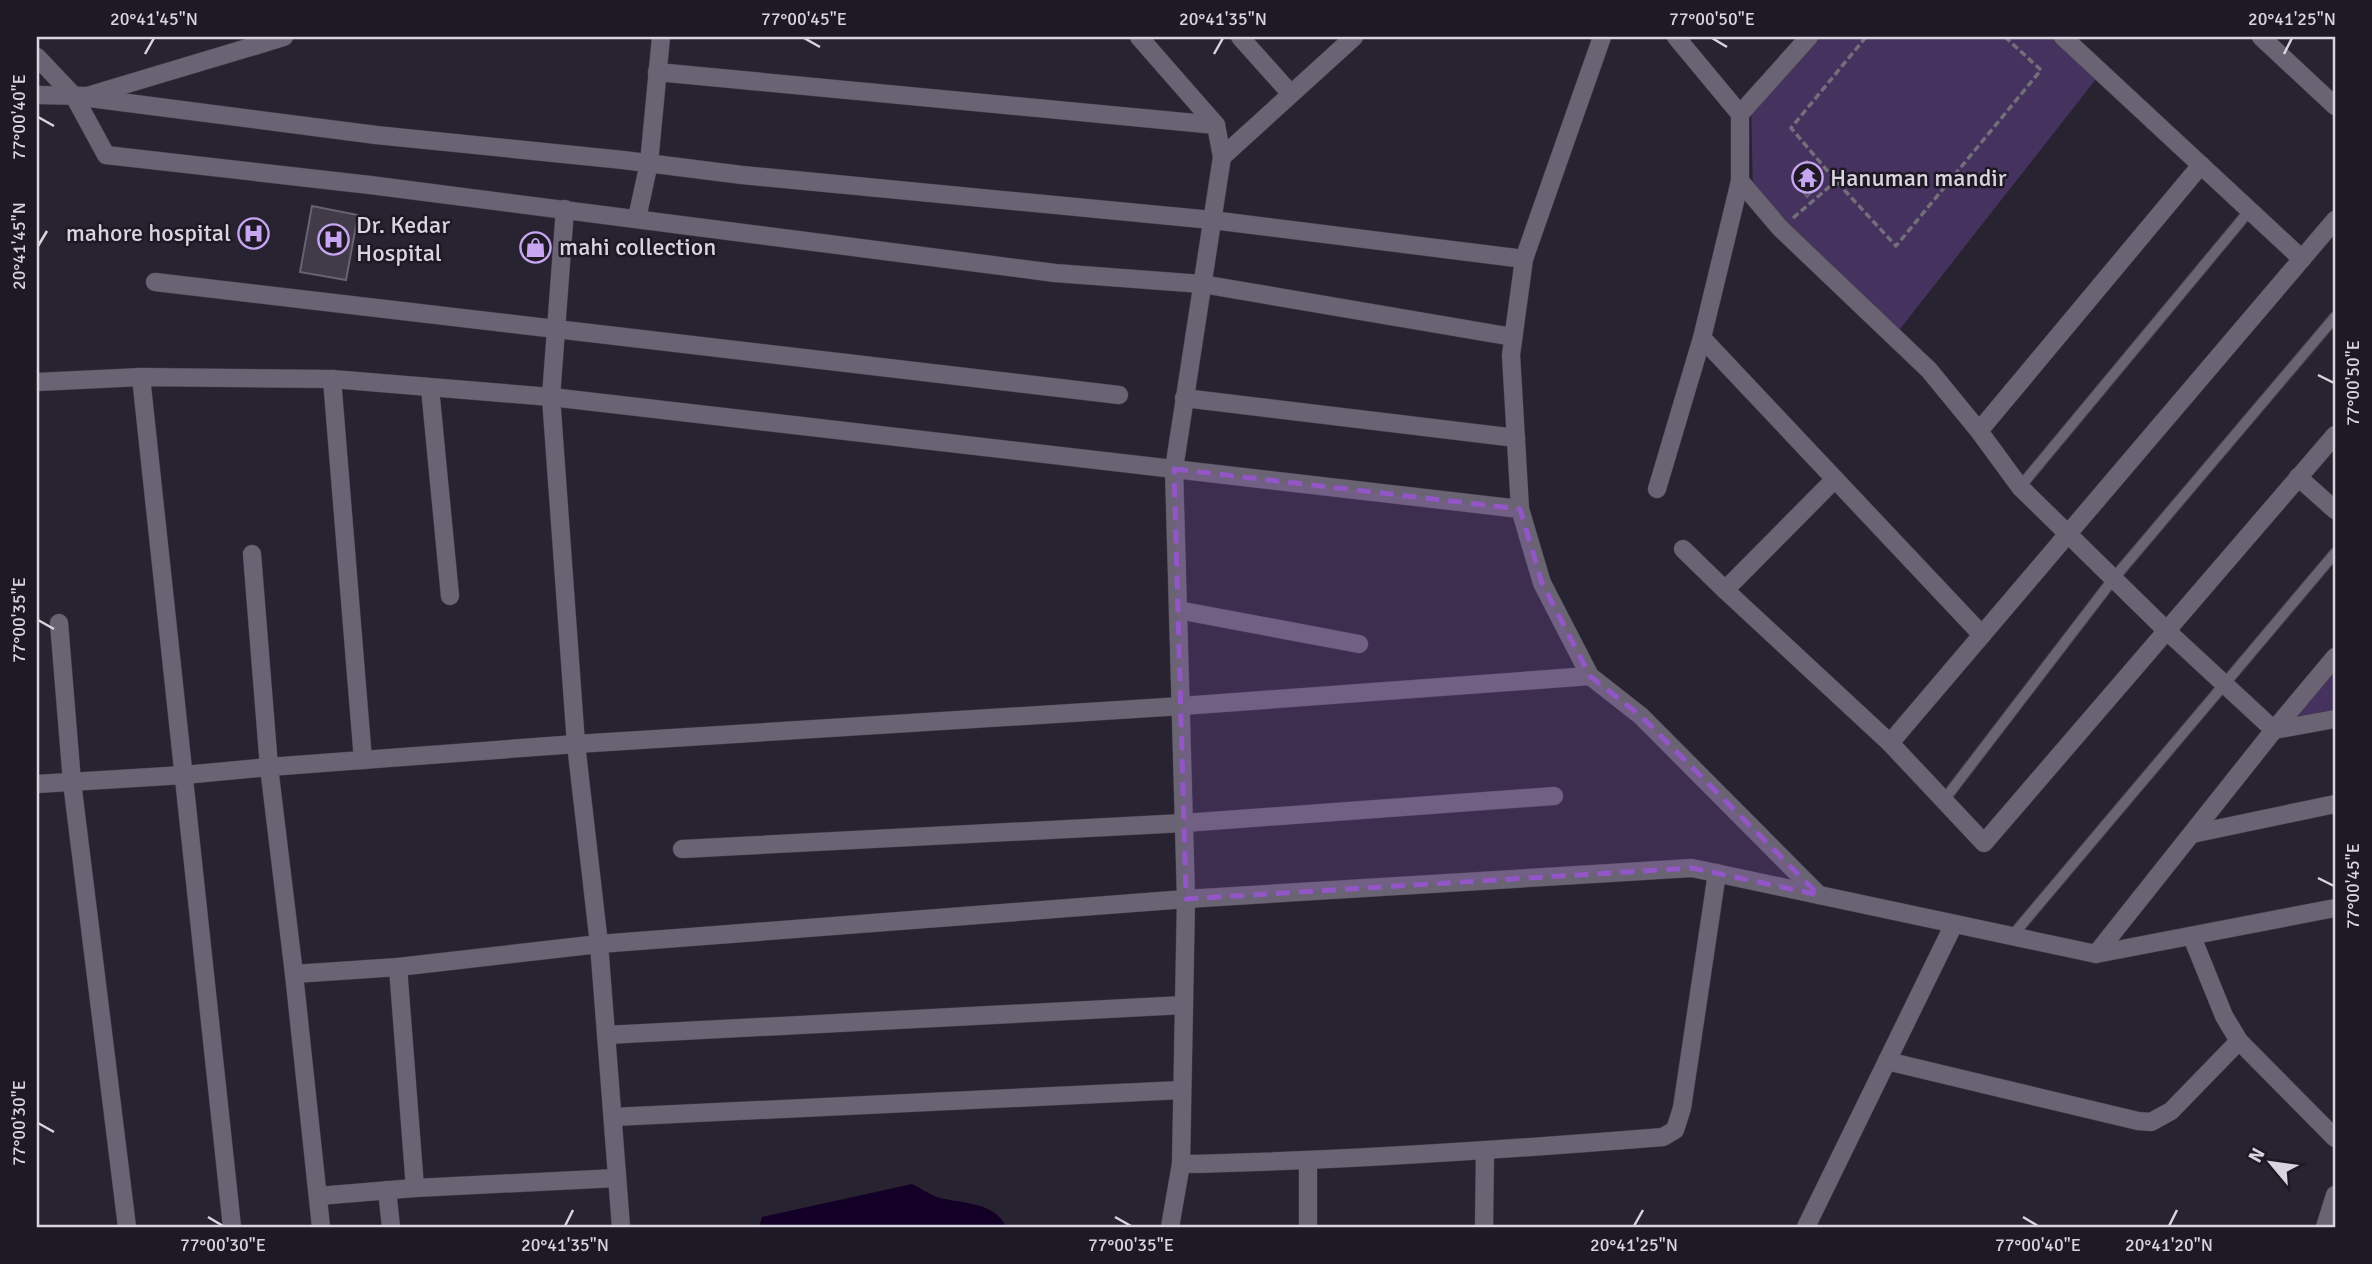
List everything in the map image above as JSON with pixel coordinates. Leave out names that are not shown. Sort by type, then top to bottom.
[{"type":"street","points":[[37,95],[87,96],[284,37]]},
{"type":"street","points":[[637,218],[649,163],[661,37]]},
{"type":"street","points":[[1139,37],[1216,125],[1222,157],[1174,469],[1186,899],[1181,1164],[1170,1227]]},
{"type":"street","points":[[1240,37],[1291,94]]},
{"type":"street","points":[[1222,157],[1354,37]]},
{"type":"street","points":[[1602,37],[1524,259],[1511,355],[1520,509],[1542,583],[1590,676],[1641,716],[1819,895]]},
{"type":"street","points":[[1657,489],[1702,338],[1740,181],[1740,114],[1676,37]]},
{"type":"street","points":[[1740,114],[1809,37]]},
{"type":"street","points":[[2063,37],[2302,259]]},
{"type":"street","points":[[2261,37],[2335,106]]},
{"type":"street","points":[[37,57],[74,96],[107,155],[565,209],[1055,273],[1202,284],[1513,337]]},
{"type":"street","points":[[657,72],[1216,125]]},
{"type":"street","points":[[74,96],[376,135],[649,163],[742,176],[1212,220],[1524,259]]},
{"type":"street","points":[[1979,431],[2201,165]]},
{"type":"street","points":[[1740,181],[1780,228],[1929,370],[2020,487],[2223,686],[2274,730]]},
{"type":"street","points":[[565,209],[551,397],[576,744],[599,944],[621,1227]]},
{"type":"street","points":[[1890,743],[2335,220]]},
{"type":"street","points":[[155,282],[1119,394]]},
{"type":"street","points":[[1702,338],[1982,635]]},
{"type":"street","points":[[37,383],[141,377],[332,379],[551,397],[1520,509]]},
{"type":"street","points":[[141,377],[232,1227]]},
{"type":"street","points":[[332,379],[363,760]]},
{"type":"street","points":[[430,388],[450,596]]},
{"type":"street","points":[[1184,398],[1516,438]]},
{"type":"street","points":[[1683,549],[1890,743],[1984,843],[2335,435]]},
{"type":"street","points":[[2298,477],[2335,510]]},
{"type":"street","points":[[1725,590],[1835,479]]},
{"type":"street","points":[[252,554],[269,766],[295,974],[321,1227]]},
{"type":"street","points":[[1178,610],[1359,644]]},
{"type":"street","points":[[59,623],[72,782],[127,1227]]},
{"type":"street","points":[[2096,954],[2335,657]]},
{"type":"street","points":[[37,784],[576,744],[1182,706],[1590,676]]},
{"type":"street","points":[[2274,730],[2335,719]]},
{"type":"street","points":[[682,849],[1184,824],[1554,796]]},
{"type":"street","points":[[2192,834],[2335,804]]},
{"type":"street","points":[[295,974],[398,967],[599,944],[1186,899],[1692,868],[2096,954],[2335,908]]},
{"type":"street","points":[[1181,1164],[1308,1162],[1485,1152],[1663,1137],[1675,1130],[1682,1108],[1717,873]]},
{"type":"street","points":[[1806,1227],[1954,924]]},
{"type":"street","points":[[2192,937],[2224,1016],[2239,1041],[2335,1138]]},
{"type":"street","points":[[398,967],[415,1188]]},
{"type":"street","points":[[606,1035],[1184,1005]]},
{"type":"street","points":[[1887,1061],[2151,1122],[2171,1111],[2239,1041]]},
{"type":"street","points":[[613,1117],[1182,1090]]},
{"type":"street","points":[[1484,1227],[1485,1152]]},
{"type":"street","points":[[1308,1162],[1308,1227]]},
{"type":"street","points":[[318,1196],[415,1188],[617,1178]]},
{"type":"street","points":[[387,1191],[391,1227]]},
{"type":"street","points":[[2325,1227],[2335,1195]]},
{"type":"lane","points":[[2020,487],[2250,210]]},
{"type":"lane","points":[[1944,800],[2114,578],[2335,317]]},
{"type":"lane","points":[[2012,936],[2335,553]]},
{"type":"path","points":[[1866,37],[1791,128],[1896,246],[2041,70],[2005,37]]},
{"type":"path","points":[[1780,228],[1836,181]]},
{"type":"highlighted area","points":[[1174,469],[1520,509],[1542,583],[1590,676],[1641,716],[1819,895],[1692,868],[1186,899]]},
{"type":"shaded area","points":[[1804,37],[2059,37],[2100,74],[1900,329],[1885,328],[1753,196],[1751,100]]},
{"type":"shaded area","points":[[2335,666],[2335,711],[2305,716],[2293,715]]},
{"type":"shaded area","points":[[912,1184],[937,1197],[986,1208],[994,1212],[1006,1227],[759,1227],[762,1217]]},
{"type":"building","name":"Hanuman mandir","points":[[1807,161],[1822,179],[1807,197],[1792,176]]},
{"type":"building","points":[[312,206],[358,215],[346,280],[300,272]]},
{"type":"place","name":"Hanuman mandir","points":[[1807,178]]},
{"type":"place","name":"mahore hospital","points":[[254,233]]},
{"type":"place","name":"Dr. Kedar Hospital","points":[[333,239]]},
{"type":"place","name":"mahi collection","points":[[536,247]]}]
